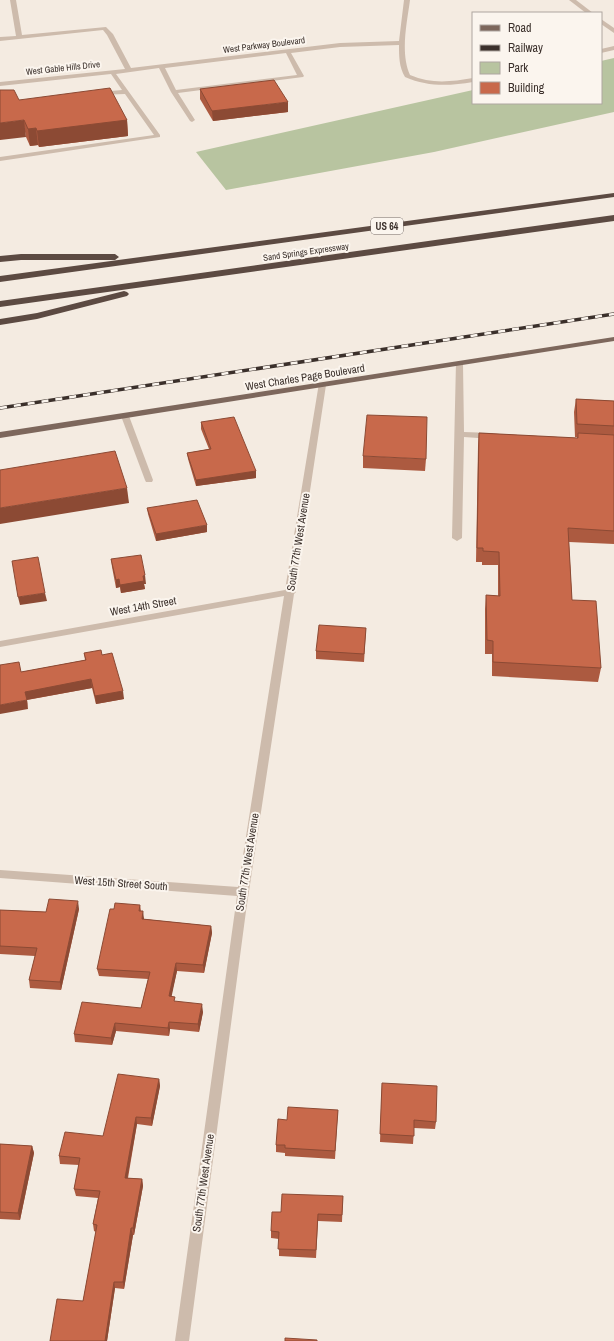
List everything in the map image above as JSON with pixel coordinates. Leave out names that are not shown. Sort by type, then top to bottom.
[{"type":"highway","name":"Sand Springs Expressway","points":[[0,279],[614,195]]},
{"type":"highway","name":"Sand Springs Expressway","points":[[0,304],[614,218]]},
{"type":"highway","points":[[0,259],[21,257],[160,257]]},
{"type":"highway","points":[[0,322],[37,316],[185,279]]},
{"type":"main road","name":"West Charles Page Boulevard","points":[[0,435],[614,339]]},
{"type":"street","points":[[14,0],[19,37]]},
{"type":"street","points":[[407,0],[402,43],[403,66],[407,76],[418,81],[434,84],[456,84],[472,80]]},
{"type":"street","points":[[572,0],[589,12]]},
{"type":"street","points":[[602,22],[614,31]]},
{"type":"street","points":[[0,39],[104,28],[110,34],[129,70]]},
{"type":"street","name":"West Parkway Boulevard","points":[[129,70],[355,44],[402,43]]},
{"type":"street","points":[[602,51],[614,48]]},
{"type":"street","points":[[174,92],[301,76],[288,52]]},
{"type":"street","points":[[161,66],[174,92],[192,120]]},
{"type":"street","name":"West Gable Hills Drive","points":[[0,84],[129,70]]},
{"type":"street","points":[[0,159],[158,136],[112,72]]},
{"type":"street","points":[[95,95],[126,92]]},
{"type":"street","points":[[457,538],[460,434],[459,364]]},
{"type":"street","name":"South 77th West Avenue","points":[[182,1341],[243,892],[291,592],[322,385]]},
{"type":"street","points":[[125,416],[149,480]]},
{"type":"street","points":[[460,434],[498,437]]},
{"type":"street","name":"West 14th Street","points":[[0,644],[291,592]]},
{"type":"street","name":"West 15th Street South","points":[[0,874],[243,892]]},
{"type":"green space","points":[[614,58],[614,112],[434,152],[226,190],[196,152],[472,90],[472,104],[602,104],[602,61]]},
{"type":"building","points":[[274,80],[288,102],[212,111],[200,89]]},
{"type":"building","points":[[110,88],[127,120],[37,131],[36,128],[28,129],[24,120],[0,123],[0,90],[14,90],[19,100]]},
{"type":"building","points":[[576,399],[614,401],[614,426],[577,424]]},
{"type":"building","points":[[367,415],[427,417],[426,459],[363,456]]},
{"type":"building","points":[[234,417],[256,471],[196,480],[187,453],[211,449],[201,422]]},
{"type":"building","points":[[479,433],[578,438],[578,433],[614,435],[614,531],[568,528],[572,600],[596,601],[601,668],[493,662],[493,641],[487,640],[486,595],[500,596],[499,552],[483,551],[483,548],[477,548]]},
{"type":"building","points":[[115,451],[127,488],[0,508],[0,470]]},
{"type":"building","points":[[197,500],[207,525],[156,534],[147,508]]},
{"type":"building","points":[[141,555],[145,575],[143,576],[144,581],[120,585],[119,579],[116,580],[111,559]]},
{"type":"building","points":[[38,557],[45,593],[18,597],[12,561]]},
{"type":"building","points":[[319,625],[366,628],[364,654],[316,651]]},
{"type":"building","points":[[101,650],[102,655],[112,653],[123,691],[95,696],[91,679],[25,692],[27,700],[0,705],[0,665],[19,662],[21,672],[86,660],[84,653]]},
{"type":"building","points":[[49,899],[78,901],[60,982],[29,980],[37,948],[0,946],[0,910],[46,912]]},
{"type":"building","points":[[115,903],[140,905],[139,911],[143,911],[142,919],[211,926],[203,965],[176,963],[169,996],[175,997],[174,1001],[202,1004],[198,1024],[169,1022],[168,1028],[115,1023],[111,1038],[74,1034],[82,1002],[141,1008],[150,972],[97,969],[110,909],[114,909]]},
{"type":"building","points":[[118,1074],[159,1079],[151,1118],[136,1117],[125,1178],[142,1179],[133,1228],[131,1228],[123,1282],[114,1282],[105,1341],[50,1341],[57,1299],[83,1301],[97,1225],[93,1224],[100,1191],[74,1189],[80,1158],[59,1156],[65,1132],[103,1136]]},
{"type":"building","points":[[382,1083],[437,1086],[436,1122],[414,1120],[414,1136],[380,1134]]},
{"type":"building","points":[[288,1107],[338,1110],[335,1151],[285,1148],[285,1145],[276,1145],[278,1119],[287,1120]]},
{"type":"building","points":[[0,1144],[32,1146],[18,1213],[0,1212]]},
{"type":"building","points":[[282,1194],[343,1196],[342,1215],[318,1214],[316,1250],[278,1249],[279,1232],[271,1231],[272,1212],[281,1212]]},
{"type":"building","points":[[285,1338],[317,1340],[317,1341],[285,1341]]},
{"type":"railway","points":[[0,408],[614,314]]}]
